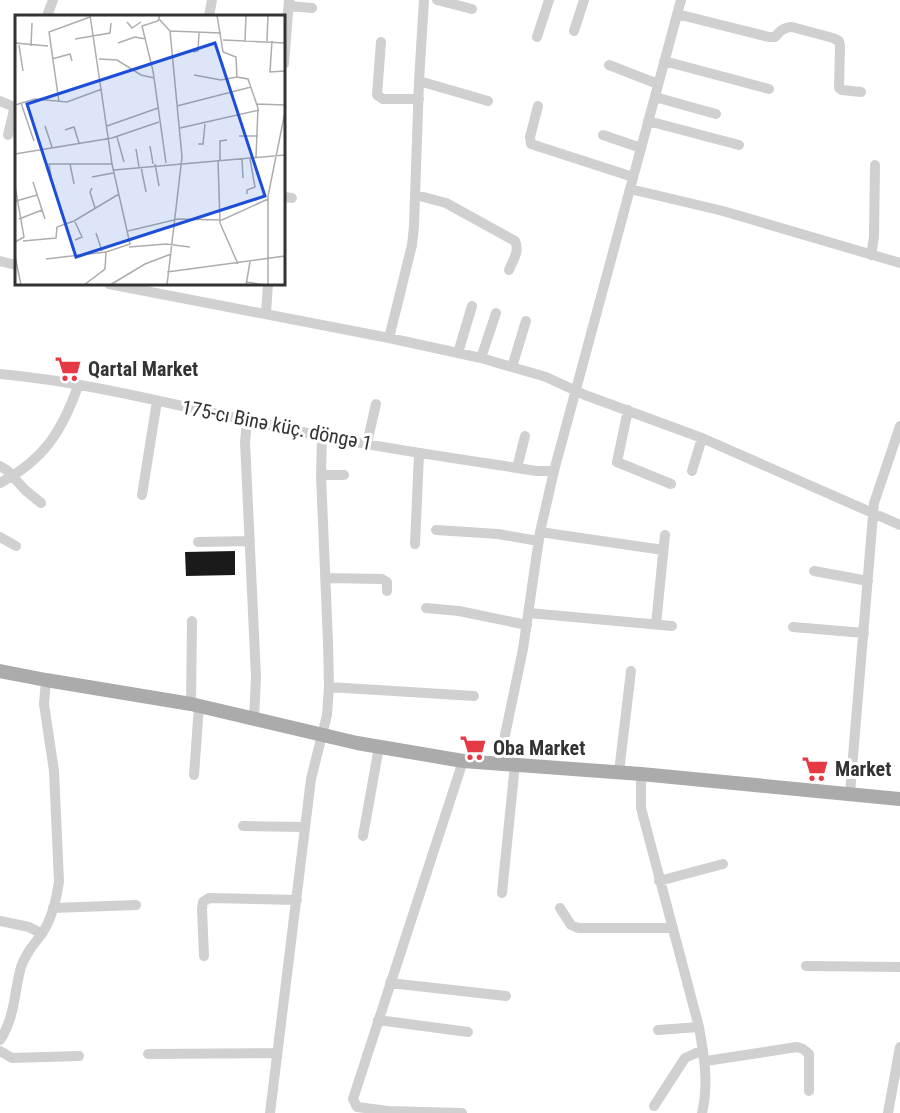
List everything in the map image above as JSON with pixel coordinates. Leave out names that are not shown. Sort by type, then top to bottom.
[{"type":"main road","points":[[0,670],[46,681],[195,705],[379,747],[462,761],[619,772],[900,799]]},
{"type":"street","points":[[47,15],[53,0]]},
{"type":"street","points":[[209,15],[212,0]]},
{"type":"street","points":[[389,338],[412,245],[424,0]]},
{"type":"street","points":[[437,0],[472,9]]},
{"type":"street","points":[[537,38],[549,0]]},
{"type":"street","points":[[574,31],[584,0]]},
{"type":"street","points":[[499,764],[527,625],[539,536],[554,471],[681,0]]},
{"type":"street","points":[[285,52],[289,3],[312,8]]},
{"type":"street","points":[[677,14],[769,37],[775,37],[787,27],[792,27],[833,38],[840,46],[839,88],[861,92]]},
{"type":"street","points":[[381,42],[377,95],[383,99],[419,99]]},
{"type":"street","points":[[664,61],[769,89]]},
{"type":"street","points":[[609,65],[658,84]]},
{"type":"street","points":[[419,81],[488,101]]},
{"type":"street","points":[[655,97],[716,114]]},
{"type":"street","points":[[0,101],[12,106],[14,110],[8,135]]},
{"type":"street","points":[[538,106],[530,137],[531,144],[633,177]]},
{"type":"street","points":[[648,121],[739,145]]},
{"type":"street","points":[[603,135],[640,148]]},
{"type":"street","points":[[871,255],[874,237],[875,165]]},
{"type":"street","points":[[630,189],[723,211],[900,263]]},
{"type":"street","points":[[416,195],[446,204],[515,241],[518,246],[517,252],[509,270]]},
{"type":"street","points":[[0,261],[15,265]]},
{"type":"street","points":[[122,285],[389,338],[481,358],[546,377],[702,438],[900,525]]},
{"type":"street","points":[[266,314],[268,285]]},
{"type":"street","points":[[458,353],[472,306]]},
{"type":"street","points":[[481,358],[496,313]]},
{"type":"street","points":[[512,367],[526,321]]},
{"type":"street","name":"175-cı Binə küç. döngə 1","points":[[0,375],[78,386],[419,453],[517,468],[554,471]]},
{"type":"street","points":[[0,483],[28,466],[52,441],[68,415],[78,386]]},
{"type":"street","points":[[142,495],[157,401]]},
{"type":"street","points":[[367,443],[376,404]]},
{"type":"street","points":[[628,410],[617,462],[671,484]]},
{"type":"street","points":[[248,421],[245,442],[256,677],[254,719]]},
{"type":"street","points":[[850,793],[873,513],[877,491],[900,426]]},
{"type":"street","points":[[270,1113],[310,778],[327,715],[329,687],[321,476],[322,434]]},
{"type":"street","points":[[517,468],[525,436]]},
{"type":"street","points":[[692,471],[702,438]]},
{"type":"street","points":[[415,544],[419,453]]},
{"type":"street","points":[[0,466],[41,503]]},
{"type":"street","points":[[321,476],[344,476]]},
{"type":"street","points":[[436,530],[539,536],[663,550]]},
{"type":"street","points":[[656,624],[665,535]]},
{"type":"street","points":[[0,537],[16,546]]},
{"type":"street","points":[[198,542],[250,541]]},
{"type":"street","points":[[814,571],[868,581]]},
{"type":"street","points":[[325,578],[382,579],[387,582],[387,591]]},
{"type":"street","points":[[426,608],[459,611],[527,625]]},
{"type":"street","points":[[529,612],[672,626]]},
{"type":"street","points":[[192,621],[195,705],[194,775]]},
{"type":"street","points":[[793,627],[864,633]]},
{"type":"street","points":[[619,772],[632,671]]},
{"type":"street","points":[[0,1040],[7,1028],[21,967],[26,954],[42,934],[54,908],[59,882],[54,771],[44,705],[46,681]]},
{"type":"street","points":[[329,687],[474,696]]},
{"type":"street","points":[[363,836],[379,747]]},
{"type":"street","points":[[462,761],[353,1099],[357,1107],[388,1111],[462,1113]]},
{"type":"street","points":[[502,893],[515,764]]},
{"type":"street","points":[[641,774],[641,808],[699,1026],[706,1061],[705,1102],[702,1113]]},
{"type":"street","points":[[243,826],[305,826]]},
{"type":"street","points":[[659,881],[723,864]]},
{"type":"street","points":[[204,956],[202,909],[203,902],[209,898],[297,900]]},
{"type":"street","points":[[54,908],[136,905]]},
{"type":"street","points":[[560,908],[571,925],[578,928],[673,928]]},
{"type":"street","points":[[0,921],[29,927],[42,934]]},
{"type":"street","points":[[806,966],[900,967]]},
{"type":"street","points":[[390,983],[506,996]]},
{"type":"street","points":[[378,1020],[468,1032]]},
{"type":"street","points":[[658,1030],[699,1026]]},
{"type":"street","points":[[706,1061],[797,1047],[809,1054],[809,1091]]},
{"type":"street","points":[[888,1113],[900,1047]]},
{"type":"street","points":[[654,1106],[685,1058],[703,1050]]},
{"type":"street","points":[[0,1051],[12,1058],[79,1056]]},
{"type":"street","points":[[148,1054],[277,1053]]},
{"type":"building","points":[[235,551],[235,575],[186,576],[185,552]]},
{"type":"place","name":"Qartal Market","points":[[68,369]]},
{"type":"place","name":"Oba Market","points":[[473,748]]},
{"type":"place","name":"Market","points":[[815,769]]}]
